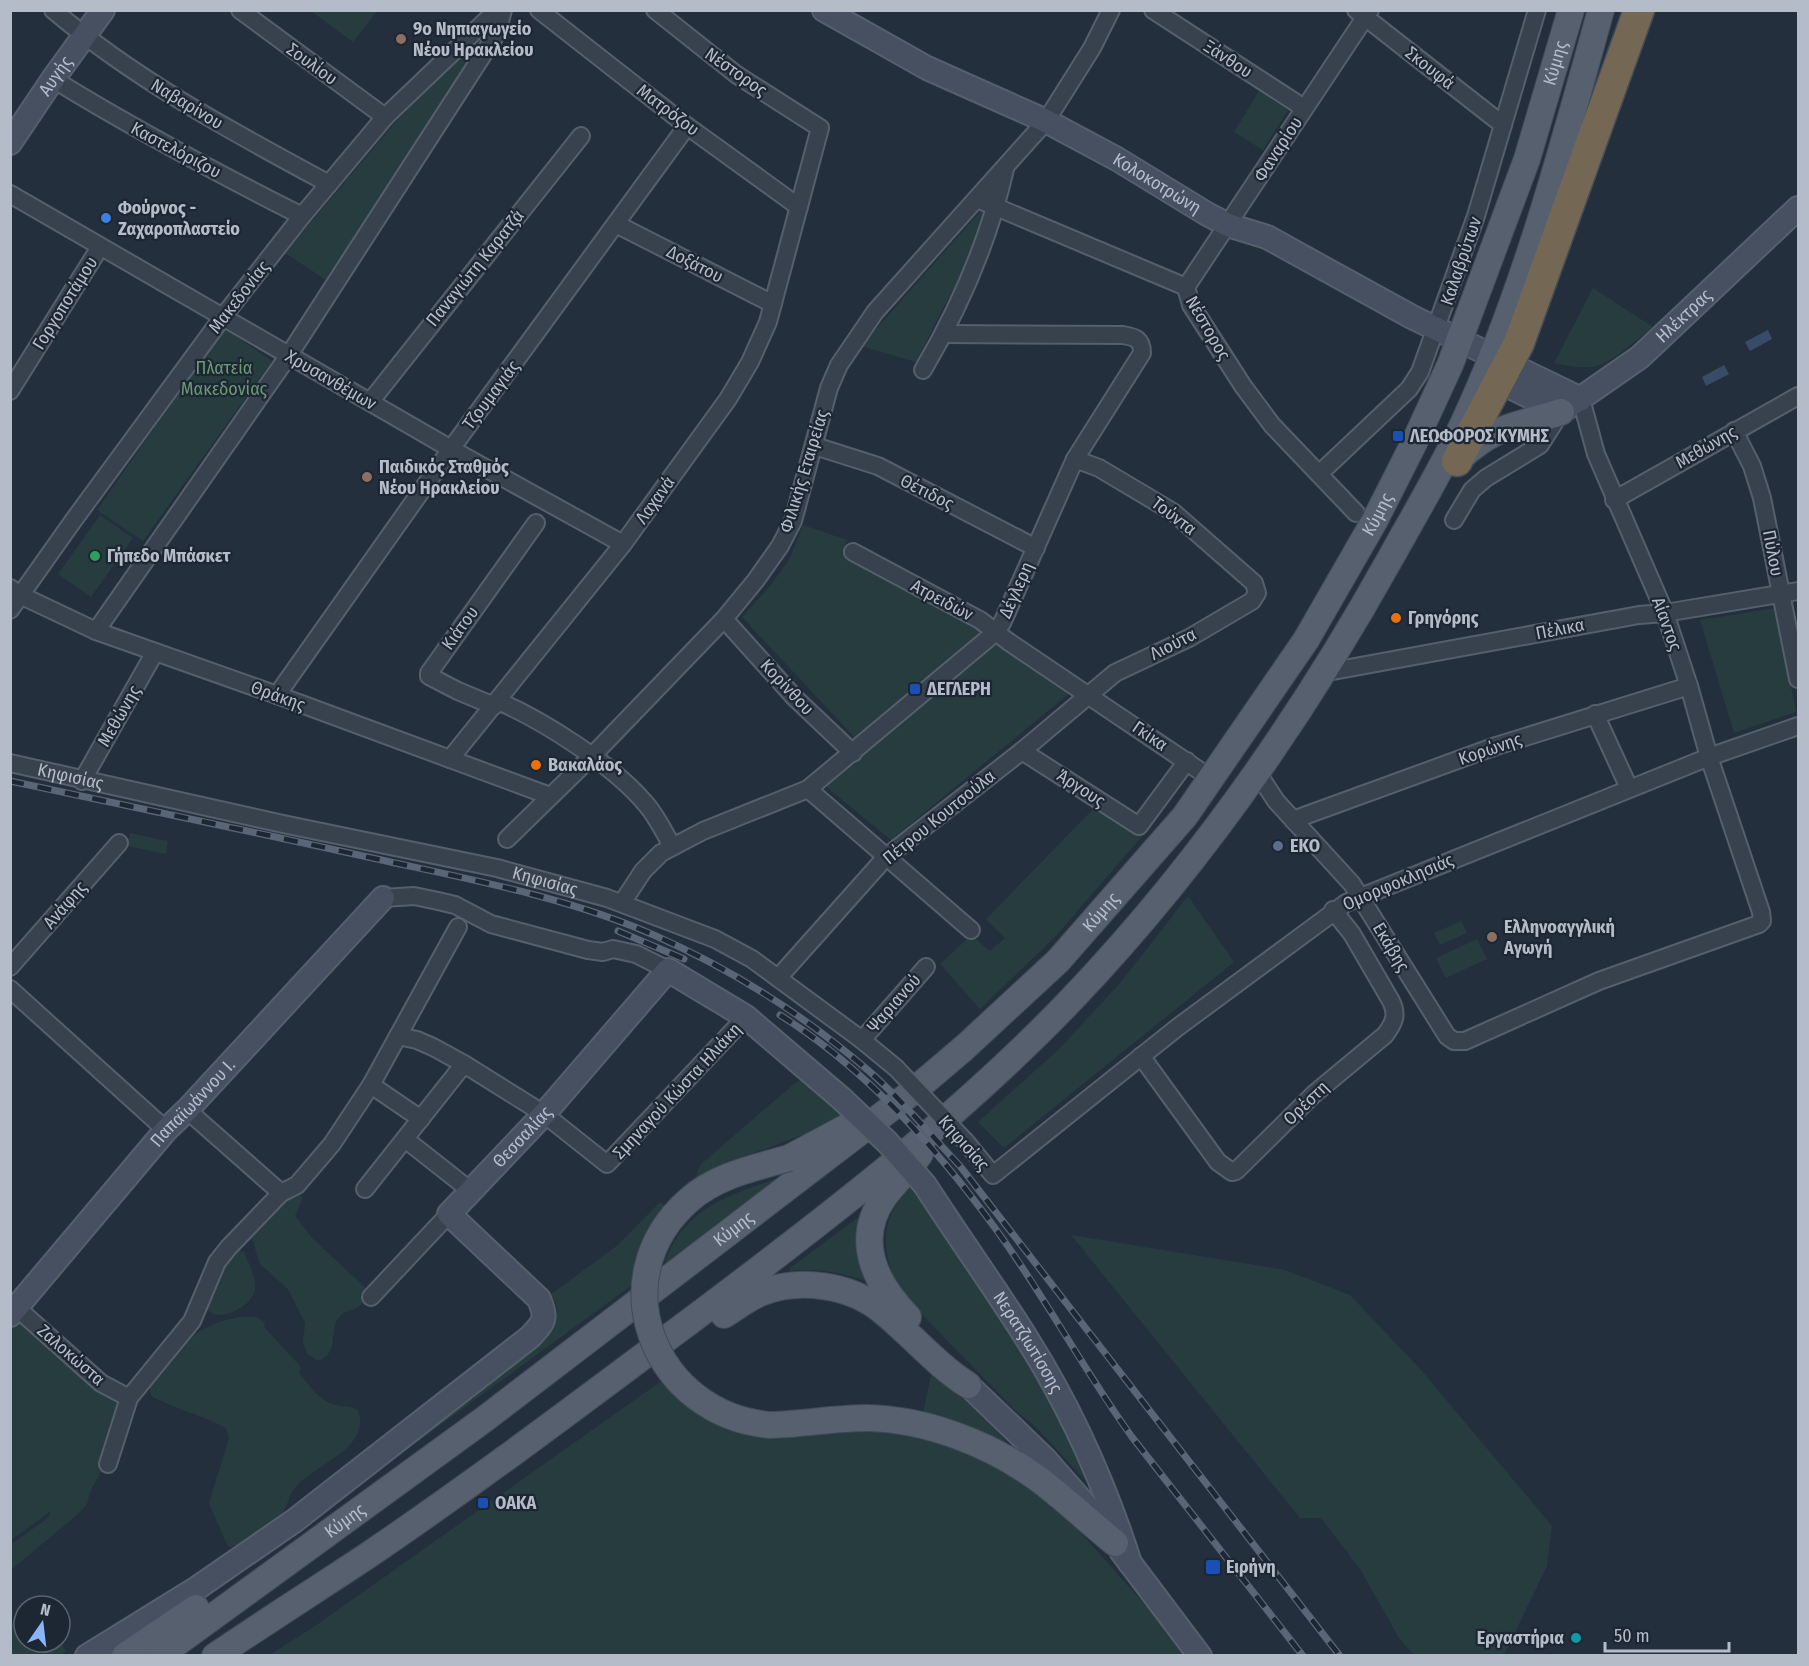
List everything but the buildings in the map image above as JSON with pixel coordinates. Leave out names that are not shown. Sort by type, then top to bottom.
[{"type":"highway","points":[[1457,461],[1496,369],[1520,342],[1639,10]]},
{"type":"main road","name":"Κύμης","points":[[159,1656],[486,1418],[912,1093],[1058,961],[1185,816],[1306,640],[1375,520],[1419,433],[1450,365],[1448,335],[1468,320],[1527,159],[1571,10]]},
{"type":"main road","name":"Κύμης","points":[[215,1656],[366,1556],[601,1388],[751,1275],[945,1120],[991,1079],[1073,998],[1202,848],[1257,772],[1353,626],[1464,421],[1496,369],[1521,278],[1550,192],[1601,10]]},
{"type":"main road","points":[[1420,506],[1457,461],[1475,444],[1508,426],[1571,406]]},
{"type":"main road","points":[[912,1093],[789,1158],[721,1179],[689,1199],[658,1239],[646,1279],[645,1301],[648,1323],[657,1350],[671,1374],[691,1395],[715,1411],[742,1421],[771,1425],[867,1418],[943,1431],[981,1446],[1029,1473],[1115,1543]]},
{"type":"main road","points":[[945,1120],[909,1169],[884,1197],[873,1219],[869,1243],[874,1269],[889,1296],[958,1369],[968,1385]]},
{"type":"main road","points":[[601,1388],[668,1354],[754,1296],[777,1288],[799,1285],[840,1290],[872,1304],[952,1375],[968,1385]]},
{"type":"main road","name":"Κύμης","points":[[125,1654],[262,1565],[299,1554]]},
{"type":"main road","name":"Κύμης","points":[[238,1656],[277,1631],[335,1587],[366,1556]]},
{"type":"street","name":"Ναβαρίνου","points":[[53,10],[83,36],[119,62],[208,118],[329,184]]},
{"type":"street","name":"Αυγής","points":[[10,143],[103,10]]},
{"type":"street","name":"Σουλίου","points":[[240,10],[385,117]]},
{"type":"street","name":"Μακεδονίας","points":[[10,610],[15,591],[302,216],[385,117],[497,10]]},
{"type":"street","points":[[96,631],[289,355],[496,33],[503,10]]},
{"type":"street","name":"Ματρόζου","points":[[539,10],[687,126],[799,207]]},
{"type":"street","name":"Νέστορος","points":[[655,10],[737,75],[820,128]]},
{"type":"street","name":"Φιλικής Εταιρείας","points":[[507,839],[592,756],[724,619],[756,580],[793,521],[829,388],[839,365],[875,312],[1046,121],[1092,48],[1111,10]]},
{"type":"street","name":"Ξάνθου","points":[[1153,10],[1304,108]]},
{"type":"street","name":"Καλαβρύτων","points":[[1319,474],[1408,389],[1448,335],[1476,216],[1537,10]]},
{"type":"street","name":"Κολοκοτρώνη","points":[[827,11],[927,68],[1046,121],[1118,159],[1228,225],[1267,237],[1448,335],[1496,369]]},
{"type":"street","name":"Φαναρίου","points":[[1186,287],[1364,13]]},
{"type":"street","name":"Σκουφά","points":[[1364,13],[1503,125]]},
{"type":"street","name":"Καστελόριζου","points":[[53,79],[183,155],[302,216]]},
{"type":"street","name":"Τζουμαγιάς","points":[[277,695],[451,449],[687,126]]},
{"type":"street","name":"Λαχανά","points":[[450,759],[623,544],[728,399],[750,362],[768,322],[820,128]]},
{"type":"street","name":"Παναγιώτη Καρατζά","points":[[370,402],[581,136]]},
{"type":"street","name":"Φιλικής Εταιρείας","points":[[923,370],[944,334],[972,271],[996,207],[1006,165]]},
{"type":"street","name":"Χρυσανθέμων","points":[[10,194],[451,449],[623,544]]},
{"type":"street","name":"Νέστορος","points":[[976,199],[1186,287],[1191,305],[1243,386],[1272,425],[1356,513]]},
{"type":"street","name":"Ηλέκτρας","points":[[1571,406],[1640,357],[1798,208]]},
{"type":"street","name":"Δοξάτου","points":[[616,224],[773,304]]},
{"type":"street","name":"Γοργοποτάμου","points":[[10,391],[100,247]]},
{"type":"street","name":"Δέγλερη","points":[[622,903],[643,871],[661,853],[703,831],[808,789],[997,631],[1075,459],[1142,353],[1142,344],[1139,340],[1123,335],[944,334]]},
{"type":"street","points":[[1454,520],[1472,490],[1486,478],[1540,445],[1571,406],[1496,369]]},
{"type":"street","name":"Μεθώνης","points":[[1614,500],[1798,396]]},
{"type":"street","name":"Αίαντος","points":[[1454,1041],[1465,1041],[1599,981],[1761,921],[1761,912],[1709,757],[1665,613],[1614,500],[1596,454],[1571,406]]},
{"type":"street","name":"Πύλου","points":[[1734,431],[1752,466],[1762,498],[1798,679]]},
{"type":"street","name":"Θέτιδος","points":[[815,446],[879,466],[1036,548]]},
{"type":"street","name":"Τούντα","points":[[1075,459],[1099,468],[1173,512],[1254,584],[1257,593]]},
{"type":"street","name":"Κιάτου","points":[[536,524],[429,676],[458,691],[517,709],[592,756],[646,803],[672,846]]},
{"type":"street","name":"Ατρειδών","points":[[853,552],[980,620],[1088,694]]},
{"type":"street","name":"Θράκης","points":[[15,591],[96,631],[550,796]]},
{"type":"street","name":"Πέλικα","points":[[1322,673],[1639,615],[1665,613],[1798,591]]},
{"type":"street","name":"Λιούτα","points":[[1088,694],[1115,673],[1189,638],[1252,601],[1257,593]]},
{"type":"street","name":"Κορίνθου","points":[[724,619],[795,698],[853,753]]},
{"type":"street","name":"Μεθώνης","points":[[82,781],[155,652]]},
{"type":"street","name":"Κορώνης","points":[[1293,820],[1496,746],[1689,686]]},
{"type":"street","name":"Γκίκα","points":[[1088,694],[1212,778]]},
{"type":"street","name":"Πέτρου Κουτσούλα","points":[[778,978],[886,857],[1022,751],[1088,694]]},
{"type":"street","points":[[1595,714],[1629,788]]},
{"type":"street","name":"Ομορφοκλησιάς","points":[[993,1175],[1236,982],[1334,910],[1629,788],[1798,726]]},
{"type":"street","name":"Άργους","points":[[1022,751],[1139,826],[1187,761]]},
{"type":"street","name":"Κηφισίας","points":[[10,764],[497,868],[622,903],[715,939],[753,959],[896,1068],[966,1142],[993,1175]]},
{"type":"street","name":"Εκάβης","points":[[1257,772],[1276,801],[1328,855],[1361,897],[1436,1019],[1447,1036],[1454,1041]]},
{"type":"street","points":[[808,789],[971,930]]},
{"type":"street","name":"Ανάφης","points":[[10,967],[118,843]]},
{"type":"street","points":[[383,898],[414,896],[438,901],[455,905],[491,924],[588,950],[603,952],[613,949],[636,954],[668,970],[746,1017]]},
{"type":"street","name":"Παπαϊωάννου Ι.","points":[[15,1305],[166,1130],[383,898]]},
{"type":"street","name":"Ορέστη","points":[[1141,1056],[1218,1162],[1232,1172],[1245,1165],[1314,1094],[1385,1035],[1392,1025],[1395,1008],[1352,934],[1334,910]]},
{"type":"street","points":[[108,1464],[129,1398],[192,1321],[217,1262],[281,1192],[297,1185],[332,1144],[371,1085],[458,927]]},
{"type":"street","name":"Ψαριανού","points":[[862,1040],[926,967]]},
{"type":"street","name":"Θεσσαλίας","points":[[371,1297],[544,1114],[668,970]]},
{"type":"street","points":[[10,989],[166,1130]]},
{"type":"street","name":"Νερατζιωτίσσης","points":[[746,1017],[842,1099],[888,1143],[925,1185],[1035,1353],[1072,1422],[1116,1519],[1130,1563]]},
{"type":"street","name":"Σμηναγού Κώστα Ηλιάκη","points":[[544,1114],[607,1164],[746,1017]]},
{"type":"street","points":[[398,1036],[417,1040],[433,1047],[544,1114]]},
{"type":"street","points":[[365,1189],[464,1064]]},
{"type":"street","points":[[371,1085],[421,1119]]},
{"type":"street","points":[[187,1110],[281,1192]]},
{"type":"street","points":[[405,1139],[471,1191]]},
{"type":"street","name":"Κύμης","points":[[87,1656],[197,1588],[294,1521],[530,1337],[542,1324],[545,1314],[539,1299],[449,1214]]},
{"type":"street","name":"Ζαλοκώστα","points":[[15,1305],[101,1383],[129,1398]]},
{"type":"street","name":"Νερατζιωτίσσης","points":[[968,1385],[1045,1459],[1092,1511],[1200,1656]]},
{"type":"green space","points":[[311,11],[377,11],[353,42]]},
{"type":"green space","points":[[475,43],[478,45],[329,282],[285,253],[399,118]]},
{"type":"green space","points":[[1259,91],[1288,110],[1263,150],[1234,132]]},
{"type":"green space","points":[[984,207],[996,214],[942,310],[916,362],[861,346]]},
{"type":"green space","points":[[1593,288],[1653,327],[1619,354],[1597,366],[1581,367],[1554,363]]},
{"type":"green space","name":"Πλατεία Μακεδονίας","points":[[224,328],[272,361],[143,541],[97,510]]},
{"type":"green space","name":"Γήπεδο Μπάσκετ","points":[[100,515],[133,538],[91,597],[58,574]]},
{"type":"green space","points":[[803,525],[847,540],[843,552],[984,631],[856,739],[742,617],[789,560]]},
{"type":"green space","points":[[1776,608],[1796,712],[1734,733],[1700,620]]},
{"type":"green space","points":[[1002,639],[1076,688],[891,840],[824,785]]},
{"type":"green space","points":[[1096,806],[1144,834],[1056,936],[980,1009],[940,964],[971,935],[990,951],[1005,938],[986,919]]},
{"type":"green space","points":[[130,833],[168,841],[166,854],[127,846]]},
{"type":"green space","points":[[1188,896],[1234,962],[1004,1148],[978,1122],[1059,1049],[1121,982]]},
{"type":"green space","points":[[1461,921],[1467,933],[1440,945],[1434,933]]},
{"type":"green space","points":[[1477,939],[1487,959],[1446,978],[1436,958]]},
{"type":"green space","points":[[803,1079],[845,1114],[813,1131],[735,1160],[697,1179],[700,1165],[795,1083]]},
{"type":"green space","points":[[789,1174],[663,1268],[672,1247],[683,1230],[697,1216],[730,1196]]},
{"type":"green space","points":[[913,1185],[1025,1354],[1060,1413],[1091,1487],[1038,1429],[1016,1411],[899,1291],[889,1262],[886,1235],[888,1222],[894,1209]]},
{"type":"green space","points":[[295,1191],[303,1198],[295,1216],[312,1238],[371,1293],[360,1306],[340,1316],[334,1328],[330,1352],[318,1361],[307,1354],[303,1342],[305,1323],[288,1289],[260,1264],[251,1236],[252,1232]]},
{"type":"green space","points":[[660,1202],[665,1206],[645,1238],[635,1283],[372,1475],[370,1472],[549,1329],[557,1312],[556,1304],[550,1295],[618,1245]]},
{"type":"green space","points":[[864,1213],[866,1281],[828,1272],[790,1271],[790,1268]]},
{"type":"green space","points":[[1071,1235],[1285,1270],[1350,1295],[1422,1371],[1552,1526],[1547,1566],[1504,1655],[1414,1655],[1399,1638],[1360,1569],[1321,1518],[1300,1518]]},
{"type":"green space","points":[[235,1250],[244,1252],[253,1275],[255,1289],[250,1300],[240,1308],[223,1315],[215,1315],[205,1308],[210,1285]]},
{"type":"green space","points":[[20,1316],[122,1407],[104,1466],[90,1492],[87,1504],[11,1570],[10,1545],[48,1518],[51,1511],[11,1540],[10,1328]]},
{"type":"green space","points":[[239,1317],[256,1317],[265,1322],[264,1327],[301,1367],[299,1373],[313,1390],[330,1403],[358,1410],[360,1424],[357,1435],[339,1455],[304,1479],[295,1488],[280,1516],[237,1545],[228,1547],[209,1503],[229,1438],[226,1428],[151,1396],[149,1385],[177,1350],[196,1333],[222,1321]]},
{"type":"green space","points":[[932,1371],[994,1427],[1008,1444],[956,1422],[923,1413]]},
{"type":"green space","points":[[660,1382],[701,1416],[750,1430],[881,1428],[935,1437],[993,1462],[1041,1494],[1081,1533],[1156,1617],[1185,1655],[268,1656],[315,1626]]},
{"type":"green space","points":[[11,1624],[12,1654],[62,1654],[11,1655]]},
{"type":"water","points":[[1768,330],[1772,339],[1750,351],[1745,342]]},
{"type":"water","points":[[1724,365],[1729,374],[1706,386],[1702,377]]},
{"type":"railway","points":[[10,781],[447,874],[554,900],[623,923],[685,949],[740,979],[794,1013],[820,1031],[881,1082],[960,1166],[1340,1656]]},
{"type":"railway","points":[[618,931],[684,959]]},
{"type":"railway","points":[[780,1015],[811,1036],[870,1084],[948,1168],[1013,1253],[1132,1437],[1303,1656]]},
{"type":"place","name":"9ο Νηπιαγωγείο Νέου Ηρακλείου","points":[[401,39]]},
{"type":"place","name":"Φούρνος - Ζαχαροπλαστείο","points":[[106,218]]},
{"type":"place","name":"ΛΕΩΦΟΡΟΣ ΚΥΜΗΣ","points":[[1398,436]]},
{"type":"place","name":"Παιδικός Σταθμός Νέου Ηρακλείου","points":[[367,477]]},
{"type":"place","name":"Γήπεδο Μπάσκετ","points":[[95,556]]},
{"type":"place","name":"Γρηγόρης","points":[[1396,618]]},
{"type":"place","name":"ΔΕΓΛΕΡΗ","points":[[915,689]]},
{"type":"place","name":"Βακαλάος","points":[[536,765]]},
{"type":"place","name":"EKO","points":[[1278,846]]},
{"type":"place","name":"Ελληνοαγγλική Αγωγή","points":[[1492,937]]},
{"type":"place","name":"ΟΑΚΑ","points":[[483,1503]]},
{"type":"place","name":"Ειρήνη","points":[[1213,1567]]},
{"type":"place","name":"Εργαστήρια","points":[[1576,1638]]}]
